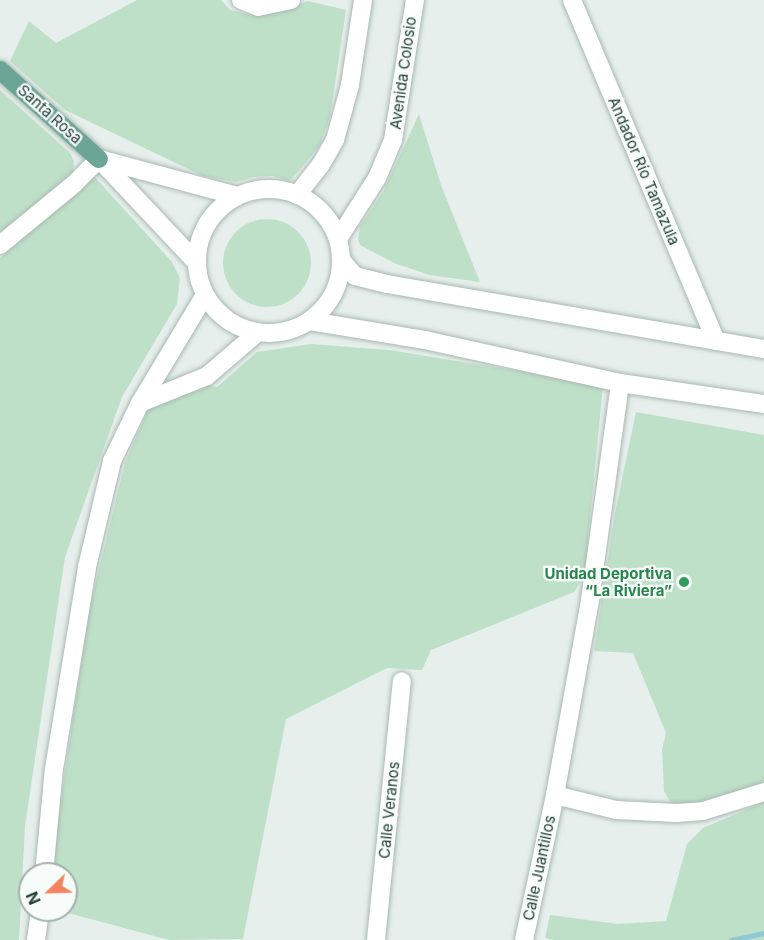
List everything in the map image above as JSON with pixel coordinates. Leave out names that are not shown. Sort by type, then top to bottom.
[{"type":"main road","name":"Santa Rosa","points":[[0,70],[99,159]]},
{"type":"street","points":[[246,1],[258,8],[291,0]]},
{"type":"street","points":[[297,195],[320,166],[335,140],[350,85],[363,0]]},
{"type":"street","name":"Avenida Colosio","points":[[338,239],[377,178],[393,140],[404,83],[409,23],[415,0]]},
{"type":"street","name":"Andador Río Tamazula","points":[[572,0],[716,341]]},
{"type":"street","points":[[99,159],[237,196]]},
{"type":"street","points":[[0,245],[74,184],[99,159]]},
{"type":"street","points":[[99,159],[197,263]]},
{"type":"street","points":[[267,189],[297,195],[322,213],[338,239],[341,260],[338,283],[327,304],[310,321],[294,330],[257,333],[236,326],[219,313],[206,295],[197,263],[199,243],[207,223],[220,207],[237,196],[267,189]]},
{"type":"street","points":[[341,260],[355,276],[387,284],[764,349]]},
{"type":"street","points":[[45,862],[54,769],[87,567],[112,461],[140,403],[206,295]]},
{"type":"street","points":[[310,321],[425,340],[620,382],[764,404]]},
{"type":"street","points":[[140,403],[207,376],[257,333]]},
{"type":"street","name":"Calle Juantillos","points":[[524,940],[555,795],[590,600],[620,382]]},
{"type":"street","name":"Calle Veranos","points":[[376,940],[402,681]]},
{"type":"street","points":[[555,795],[616,810],[676,813],[703,811],[764,792]]},
{"type":"street","points":[[36,940],[38,922]]},
{"type":"green space","points":[[137,0],[221,0],[230,10],[251,15],[278,12],[308,1],[346,10],[330,117],[319,147],[290,181],[273,176],[254,177],[236,182],[203,176],[65,110],[10,61],[29,21],[56,43]]},
{"type":"green space","points":[[0,90],[70,153],[74,161],[73,173],[0,239]]},
{"type":"green space","points":[[419,114],[441,185],[480,282],[429,275],[394,263],[360,245],[358,239],[360,226],[383,192]]},
{"type":"green space","points":[[93,175],[172,262],[180,278],[177,304],[122,397],[65,557],[25,826],[23,862],[18,862],[19,940],[0,940],[0,258]]},
{"type":"green space","points":[[267,219],[284,222],[298,232],[308,246],[311,263],[308,280],[298,294],[284,304],[267,307],[250,304],[236,294],[226,280],[223,263],[226,246],[236,232],[250,222]]},
{"type":"green space","points":[[311,344],[389,350],[603,385],[588,538],[587,572],[574,592],[431,650],[422,670],[387,668],[286,719],[243,939],[169,940],[78,916],[78,862],[54,862],[55,841],[89,610],[125,463],[156,392],[199,384],[217,387],[257,352]]},
{"type":"green space","name":"Unidad Deportiva “La Riviera”","points":[[636,412],[764,435],[764,783],[708,804],[673,807],[664,791],[662,750],[666,733],[633,653],[594,651],[615,513]]},
{"type":"green space","points":[[764,802],[764,940],[553,940],[545,938],[550,915],[618,924],[666,921],[687,844],[703,828]]},
{"type":"waterway","points":[[731,940],[764,933]]},
{"type":"place","name":"Unidad Deportiva “La Riviera”","points":[[684,582]]}]
